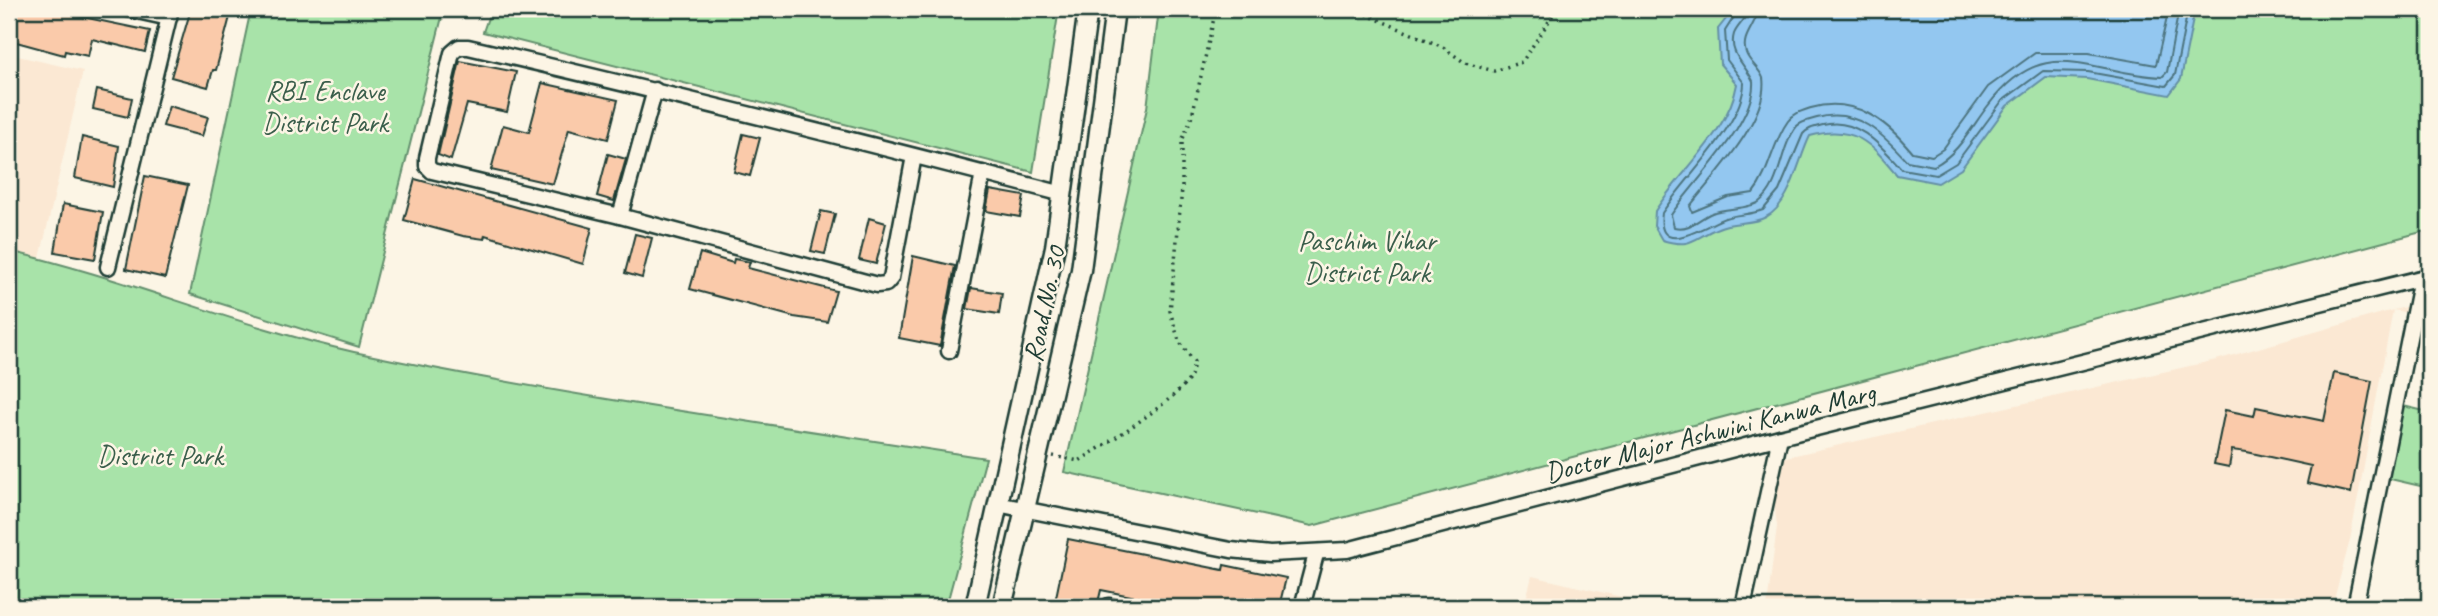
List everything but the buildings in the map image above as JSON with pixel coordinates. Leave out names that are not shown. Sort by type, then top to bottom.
[{"type":"street","points":[[107,267],[170,13],[128,9]]},
{"type":"street","name":"Road No. 30","points":[[975,607],[1055,247],[1088,9]]},
{"type":"street","name":"Road No. 30","points":[[1002,607],[1081,270],[1115,9]]},
{"type":"street","points":[[914,156],[891,278],[886,284],[877,285],[620,216],[432,172],[427,158],[452,52],[459,47],[468,47],[654,90],[983,173],[1063,194]]},
{"type":"street","points":[[620,216],[654,90]]},
{"type":"street","points":[[949,351],[983,173]]},
{"type":"street","points":[[2355,607],[2422,307],[2425,277]]},
{"type":"street","name":"Doctor Major Ashwini Kanwa Marg","points":[[997,504],[1231,550],[1270,554],[1316,554],[1347,550],[1780,437],[2425,277]]},
{"type":"street","points":[[1743,607],[1780,437]]},
{"type":"street","points":[[1302,607],[1316,554]]},
{"type":"path","points":[[1037,453],[1079,461],[1144,417],[1189,379],[1194,362],[1179,341],[1170,312],[1182,189],[1182,141],[1192,116],[1216,9]]},
{"type":"path","points":[[1353,9],[1443,47],[1465,63],[1494,71],[1522,62],[1558,9]]},
{"type":"shaded area","points":[[9,54],[83,71],[40,258],[9,251]]},
{"type":"shaded area","points":[[2429,301],[2429,317],[2393,310]]},
{"type":"shaded area","points":[[2393,310],[2350,540],[2332,607],[1767,607],[1777,526],[1769,461],[2216,360]]},
{"type":"shaded area","points":[[1532,576],[1665,607],[1524,607]]},
{"type":"green space","name":"RBI Enclave District Park","points":[[251,9],[444,9],[359,347],[190,294]]},
{"type":"green space","points":[[491,9],[1059,9],[1033,172],[483,32]]},
{"type":"green space","name":"Paschim Vihar District Park","points":[[1159,9],[2429,9],[2429,230],[1312,526],[1064,472],[1147,108]]},
{"type":"green space","name":"District Park","points":[[9,251],[96,275],[267,329],[354,352],[590,396],[986,458],[946,607],[9,607]]},
{"type":"green space","points":[[2403,406],[2429,412],[2429,488],[2386,478]]},
{"type":"water","points":[[1734,9],[2195,9],[2181,79],[2169,95],[2087,79],[2046,77],[2007,106],[1961,169],[1938,183],[1897,175],[1870,145],[1850,135],[1825,133],[1810,136],[1788,192],[1775,211],[1754,221],[1724,226],[1687,243],[1662,240],[1654,226],[1655,211],[1714,135],[1732,102],[1737,84],[1720,64],[1718,29]]}]
